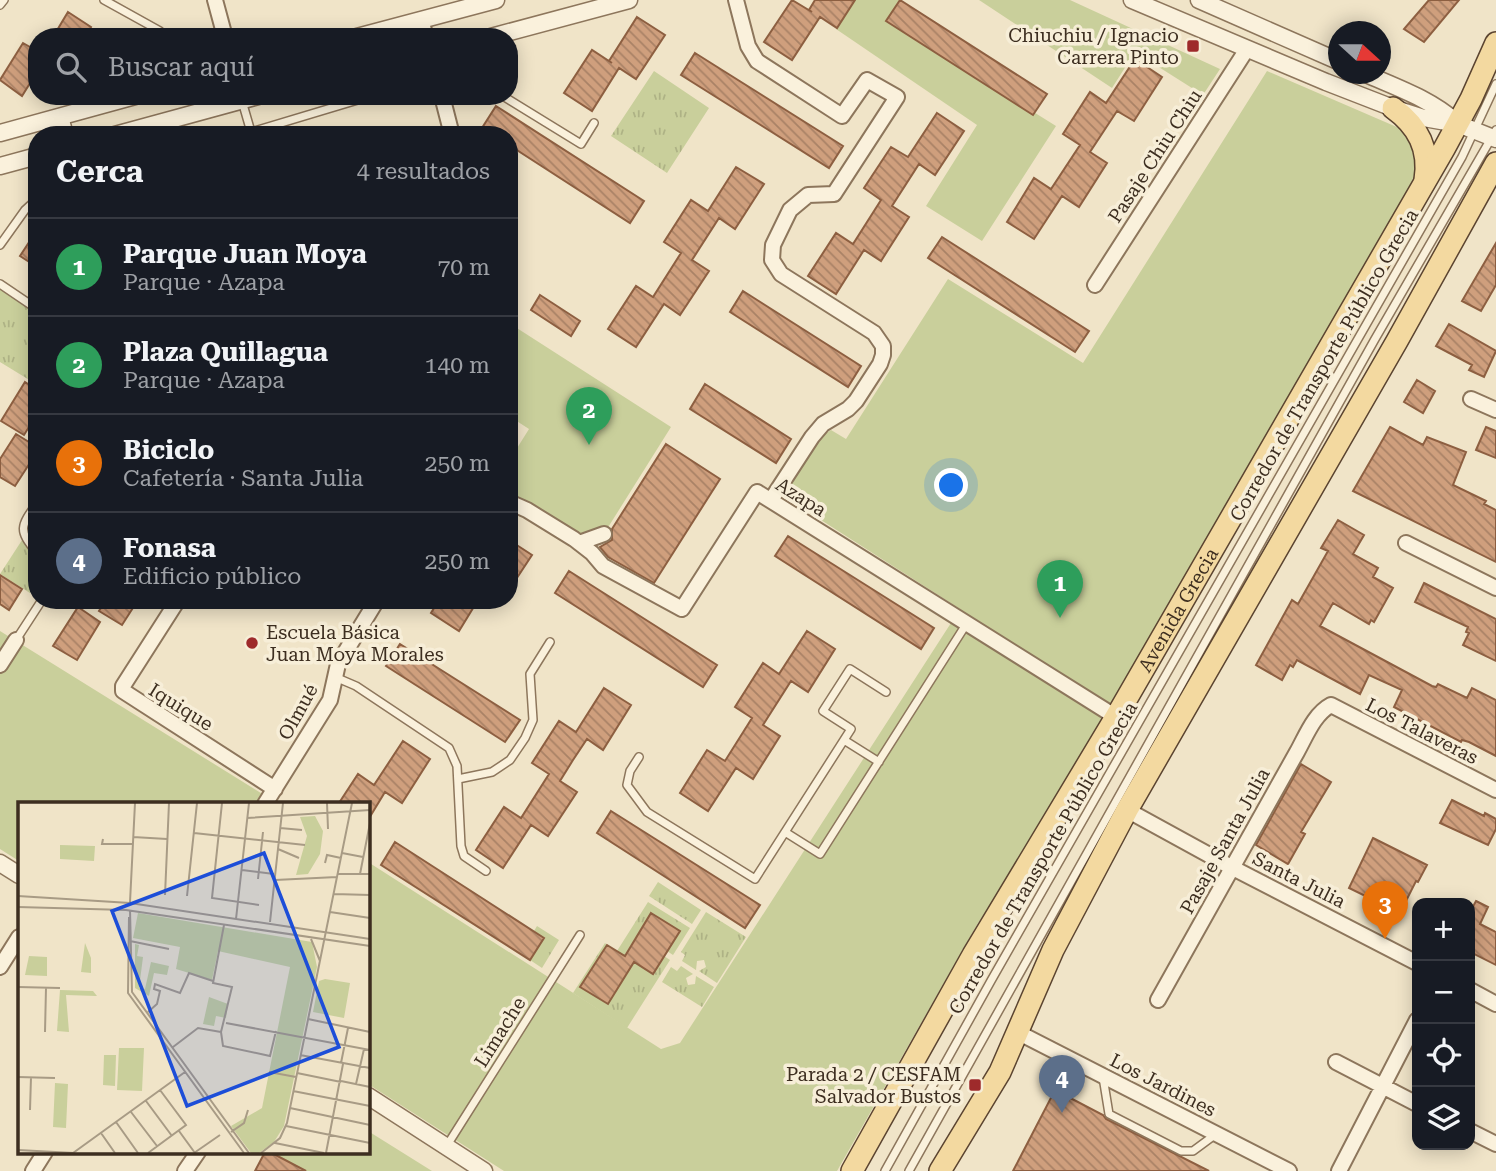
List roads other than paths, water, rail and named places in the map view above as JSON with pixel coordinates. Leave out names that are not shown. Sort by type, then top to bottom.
[{"type":"main road","name":"Avenida Grecia","points":[[852,1171],[973,955],[1116,717],[1425,182],[1466,127],[1496,43]]},
{"type":"main road","points":[[1393,108],[1405,116],[1422,140],[1426,157],[1425,182]]},
{"type":"main road","points":[[940,1171],[1000,1072],[1053,950],[1127,810],[1397,341],[1496,163]]},
{"type":"street","points":[[215,0],[223,28]]},
{"type":"street","points":[[391,28],[496,0]]},
{"type":"street","points":[[518,30],[629,0]]},
{"type":"street","points":[[736,0],[748,46],[757,61],[842,116],[867,80],[897,97],[834,194],[808,195],[790,210],[773,245],[772,260],[780,274],[874,333],[883,346],[883,355],[856,401],[848,410],[820,427],[771,500]]},
{"type":"street","points":[[1132,0],[1393,108],[1495,135]]},
{"type":"street","points":[[1199,0],[1328,56]]},
{"type":"street","points":[[421,20],[423,28]]},
{"type":"street","points":[[1247,49],[1260,27]]},
{"type":"street","name":"Pasaje Chiu Chiu","points":[[1095,285],[1247,49]]},
{"type":"street","points":[[1389,84],[1427,100],[1466,127]]},
{"type":"street","points":[[0,133],[103,105]]},
{"type":"street","points":[[147,126],[222,105]]},
{"type":"street","points":[[444,105],[450,126]]},
{"type":"street","points":[[60,117],[62,126]]},
{"type":"street","points":[[0,166],[28,158]]},
{"type":"street","points":[[1471,399],[1496,410]]},
{"type":"street","name":"Azapa","points":[[518,506],[579,542],[603,566],[682,609],[757,492],[1116,717]]},
{"type":"street","points":[[579,542],[604,534]]},
{"type":"street","points":[[1406,543],[1496,588]]},
{"type":"street","name":"Iquique","points":[[172,609],[122,691],[275,789]]},
{"type":"street","name":"Olmué","points":[[266,802],[330,700],[338,664],[371,609]]},
{"type":"street","points":[[0,665],[16,640]]},
{"type":"street","name":"Los Talaveras","points":[[1331,705],[1496,790]]},
{"type":"street","name":"Pasaje Santa Julia","points":[[1158,1000],[1316,718],[1331,705]]},
{"type":"street","name":"Santa Julia","points":[[1127,810],[1413,961]]},
{"type":"street","points":[[0,863],[18,874]]},
{"type":"street","points":[[0,967],[18,939]]},
{"type":"street","points":[[1475,993],[1496,1004]]},
{"type":"street","points":[[1339,1171],[1415,1024]]},
{"type":"street","name":"Los Jardines","points":[[1019,1033],[1289,1171]]},
{"type":"street","points":[[1336,1062],[1412,1101]]},
{"type":"street","points":[[369,1097],[484,1171]]},
{"type":"street","points":[[1475,1134],[1496,1144]]},
{"type":"street","points":[[33,1171],[44,1154]]},
{"type":"street","points":[[185,1171],[197,1154]]},
{"type":"lane","points":[[0,5],[4,0]]},
{"type":"lane","points":[[104,0],[155,28]]},
{"type":"lane","name":"Corredor de Transporte Público Grecia","points":[[885,1171],[1012,943],[1456,167],[1466,127],[1496,84]]},
{"type":"lane","points":[[248,105],[250,126]]},
{"type":"lane","points":[[271,126],[341,105]]},
{"type":"lane","points":[[518,105],[581,144],[594,123]]},
{"type":"lane","name":"Corredor de Transporte Público Grecia","points":[[909,1171],[1368,351],[1495,135]]},
{"type":"lane","points":[[0,245],[28,207]]},
{"type":"lane","points":[[0,284],[28,303]]},
{"type":"lane","points":[[28,516],[22,529],[28,542]]},
{"type":"lane","points":[[16,640],[36,609]]},
{"type":"lane","points":[[785,832],[820,854],[967,623]]},
{"type":"lane","points":[[458,779],[492,772],[510,760],[525,738],[533,720],[530,674],[550,642]]},
{"type":"lane","points":[[639,757],[630,771],[628,785],[647,812],[755,879],[851,729],[823,711],[850,669],[886,692]]},
{"type":"lane","points":[[335,677],[356,686],[449,748],[457,766],[461,846],[464,856],[486,872]]},
{"type":"lane","points":[[844,740],[879,762]]},
{"type":"lane","name":"Limache","points":[[446,1147],[580,935]]},
{"type":"lane","points":[[1103,1076],[1109,1114],[1121,1121],[1181,1151],[1193,1151],[1217,1134]]},
{"type":"place","name":"Chiuchiu / Ignacio Carrera Pinto","points":[[1193,46]]},
{"type":"place","name":"Plaza Quillagua","points":[[589,445]]},
{"type":"place","name":"Parque Juan Moya","points":[[1060,618]]},
{"type":"place","name":"Escuela Básica Juan Moya Morales","points":[[252,643]]},
{"type":"place","name":"Biciclo","points":[[1385,939]]},
{"type":"place","name":"Parada 2 / CESFAM Salvador Bustos","points":[[975,1085]]},
{"type":"place","name":"Fonasa","points":[[1062,1113]]}]
